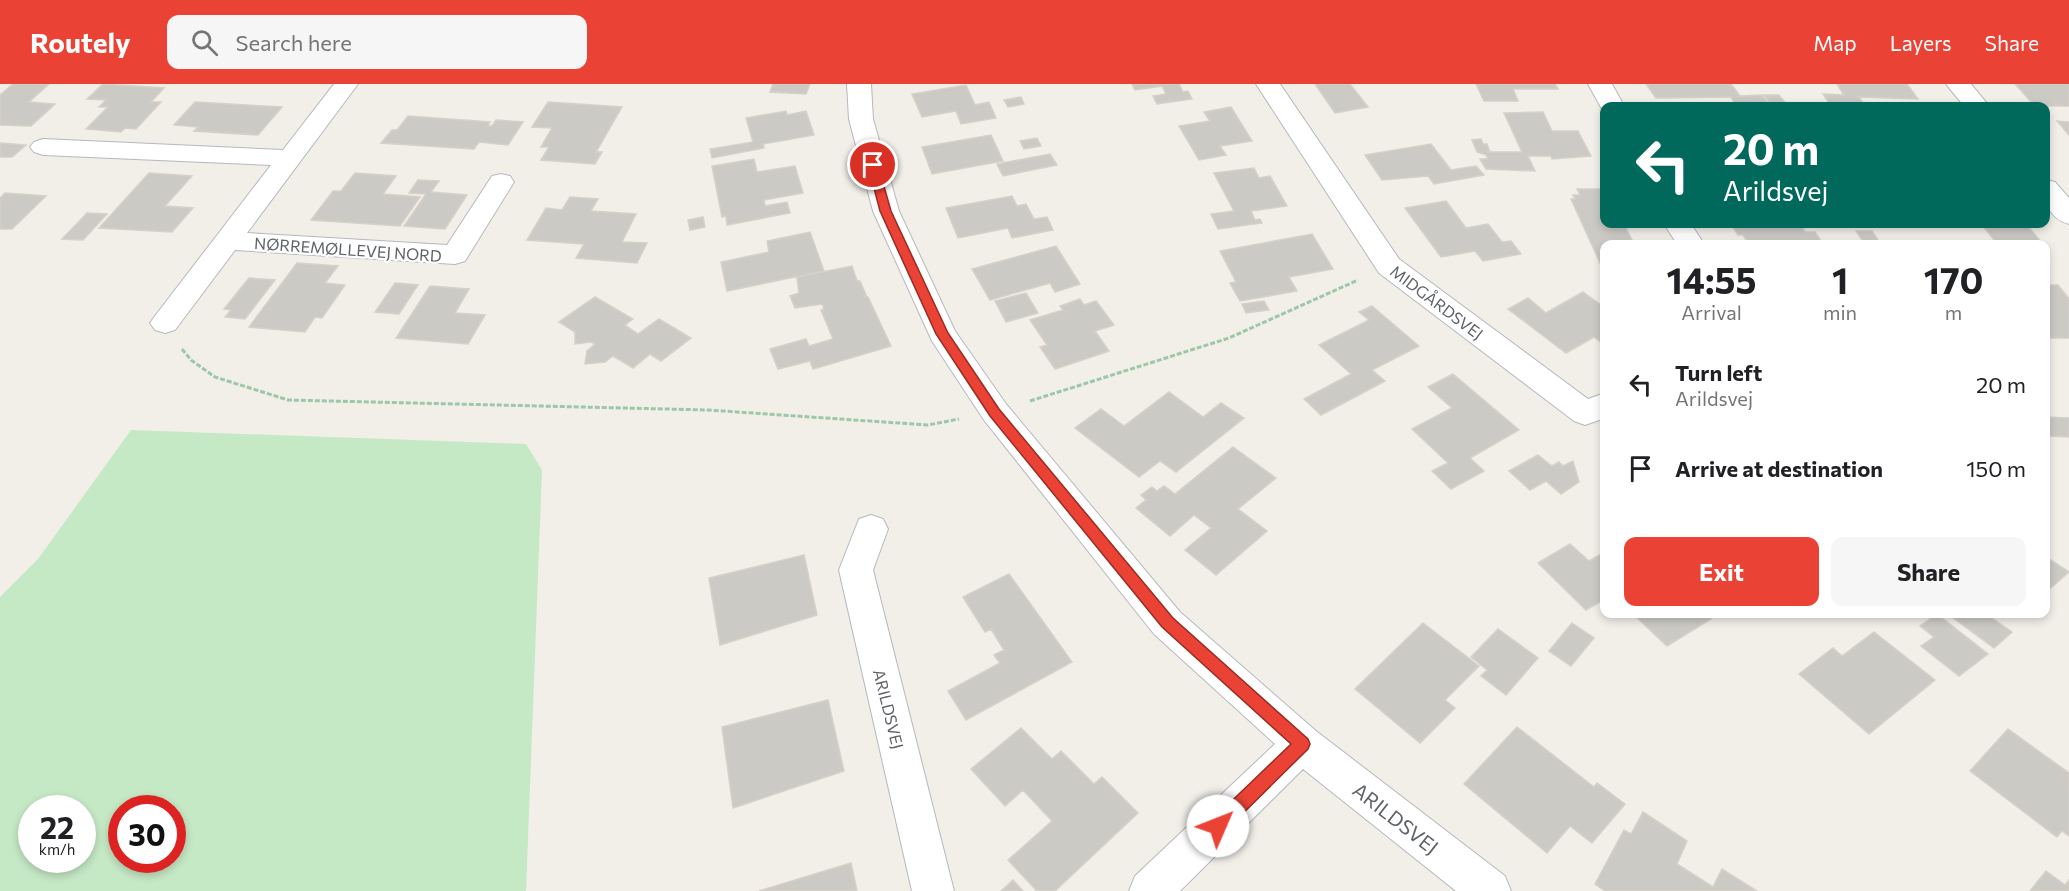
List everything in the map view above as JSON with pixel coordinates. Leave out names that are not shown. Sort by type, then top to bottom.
[{"type":"street","name":"NØRREMØLLEVEJ NORD","points":[[165,323],[346,84]]},
{"type":"street","name":"ARILDSVEJ","points":[[859,84],[861,119],[886,211],[942,334],[995,412],[1167,623],[1302,744],[1490,891]]},
{"type":"street","name":"MIDGÅRDSVEJ","points":[[1268,84],[1389,266],[1585,413],[1600,407]]},
{"type":"street","points":[[1600,84],[1610,102]]},
{"type":"street","points":[[1958,84],[1974,102]]},
{"type":"street","points":[[44,147],[290,158]]},
{"type":"street","name":"NØRREMØLLEVEJ NORD","points":[[227,241],[455,255],[501,182]]},
{"type":"street","points":[[2050,193],[2069,215]]},
{"type":"street","name":"ARILDSVEJ","points":[[871,529],[856,570],[933,891]]},
{"type":"street","points":[[1150,891],[1302,744]]},
{"type":"path","points":[[165,323],[189,360],[226,382],[288,400],[708,410],[928,425],[995,412],[1229,338],[1389,266]]},
{"type":"green space","points":[[131,430],[526,444],[542,470],[526,891],[0,891],[0,597],[38,559]]},
{"type":"building","points":[[13,84],[49,84],[29,102],[55,104],[31,126],[0,125],[0,95]]},
{"type":"building","points":[[103,84],[164,88],[151,102],[161,102],[136,129],[125,128],[121,132],[86,129],[108,107],[99,107],[106,100],[87,99]]},
{"type":"building","points":[[773,84],[810,84],[806,94],[770,92]]},
{"type":"building","points":[[1132,84],[1179,84],[1183,92],[1188,91],[1192,99],[1157,104],[1153,96],[1166,94],[1162,86],[1135,90]]},
{"type":"building","points":[[1315,84],[1350,84],[1368,107],[1335,113]]},
{"type":"building","points":[[1476,84],[1555,84],[1558,89],[1513,89],[1518,101],[1484,101]]},
{"type":"building","points":[[1646,84],[1731,84],[1740,96],[1762,95],[1767,102],[1734,102],[1731,97],[1656,98]]},
{"type":"building","points":[[1837,84],[1907,84],[1918,99],[1859,97],[1862,102],[1828,102],[1823,94],[1844,95]]},
{"type":"building","points":[[2015,84],[2069,84],[2069,106],[2050,106],[2050,102],[2031,102]]},
{"type":"building","points":[[966,85],[975,105],[989,102],[996,118],[961,124],[956,111],[922,117],[912,94]]},
{"type":"building","points":[[1764,95],[1779,95],[1785,102],[1769,102]]},
{"type":"building","points":[[1021,97],[1024,104],[1008,107],[1004,100]]},
{"type":"building","points":[[195,102],[282,107],[258,135],[194,131],[198,127],[174,125]]},
{"type":"building","points":[[548,102],[622,107],[596,152],[602,152],[595,164],[541,160],[549,147],[541,147],[552,128],[532,127]]},
{"type":"building","points":[[1231,107],[1252,141],[1220,146],[1226,155],[1199,160],[1179,126],[1210,121],[1204,112]]},
{"type":"building","points":[[786,111],[787,115],[806,111],[814,135],[763,144],[764,148],[712,158],[710,149],[753,142],[746,118]]},
{"type":"building","points":[[1543,112],[1552,131],[1578,131],[1591,156],[1552,159],[1551,156],[1528,156],[1535,171],[1486,169],[1480,159],[1488,159],[1486,155],[1477,152],[1472,140],[1481,139],[1483,144],[1487,144],[1490,152],[1522,152],[1504,113]]},
{"type":"building","points":[[408,116],[490,122],[488,126],[492,126],[496,120],[523,122],[508,145],[479,142],[474,149],[381,143],[392,130],[397,130]]},
{"type":"building","points":[[2057,121],[2069,122],[2069,135]]},
{"type":"building","points":[[991,135],[1003,161],[932,174],[922,147]]},
{"type":"building","points":[[1037,138],[1041,146],[1024,149],[1020,141]]},
{"type":"building","points":[[0,143],[26,145],[12,157],[0,157]]},
{"type":"building","points":[[1431,144],[1451,170],[1476,166],[1484,175],[1434,184],[1428,176],[1382,180],[1365,155]]},
{"type":"building","points":[[1050,154],[1057,165],[1003,176],[997,164]]},
{"type":"building","points":[[754,159],[757,172],[795,166],[803,193],[764,200],[765,206],[787,202],[790,213],[727,225],[726,216],[722,217],[712,166]]},
{"type":"building","points":[[1254,168],[1259,178],[1270,176],[1287,206],[1251,211],[1255,220],[1260,219],[1262,223],[1218,229],[1211,214],[1234,211],[1214,173]]},
{"type":"building","points":[[149,173],[192,176],[165,206],[193,208],[172,232],[99,228]]},
{"type":"building","points":[[355,173],[396,176],[383,194],[420,197],[400,226],[311,220],[333,191],[341,191]]},
{"type":"building","points":[[418,180],[439,181],[431,192],[467,195],[445,229],[404,226],[426,194],[409,193]]},
{"type":"building","points":[[1577,189],[1600,189],[1600,228],[1626,228],[1632,240],[1600,240],[1600,263],[1571,199],[1575,199],[1573,195],[1580,195]]},
{"type":"building","points":[[5,193],[46,196],[12,229],[0,229],[0,198]]},
{"type":"building","points":[[1012,196],[1017,206],[1026,204],[1034,219],[1047,217],[1053,230],[1012,238],[1008,228],[958,238],[946,208]]},
{"type":"building","points":[[570,197],[598,199],[591,211],[636,214],[622,242],[647,243],[637,263],[576,258],[584,244],[527,240],[546,208],[562,210]]},
{"type":"building","points":[[1446,201],[1466,228],[1488,224],[1502,242],[1511,241],[1521,254],[1483,261],[1475,251],[1441,257],[1405,208]]},
{"type":"building","points":[[87,213],[107,214],[83,240],[62,239]]},
{"type":"building","points":[[703,217],[705,227],[690,230],[688,220]]},
{"type":"building","points":[[1734,228],[1802,228],[1805,232],[1815,232],[1820,240],[1746,240],[1743,235],[1738,235]]},
{"type":"building","points":[[1984,228],[2029,228],[2040,240],[1994,240]]},
{"type":"building","points":[[1856,231],[1872,231],[1878,240],[1862,240]]},
{"type":"building","points":[[810,232],[824,271],[727,291],[721,262],[769,252],[767,241]]},
{"type":"building","points":[[1312,234],[1333,269],[1289,277],[1297,291],[1240,301],[1230,283],[1236,282],[1220,251]]},
{"type":"building","points":[[1056,246],[1080,284],[1055,292],[1050,283],[990,300],[972,269]]},
{"type":"building","points":[[297,263],[338,266],[325,283],[345,285],[322,318],[315,317],[305,332],[249,327]]},
{"type":"building","points":[[852,266],[857,281],[860,281],[866,295],[864,296],[868,297],[891,346],[813,369],[810,361],[778,369],[770,349],[806,339],[809,346],[833,339],[821,310],[824,309],[822,304],[795,308],[790,296],[799,293],[797,277]]},
{"type":"building","points":[[249,278],[275,280],[245,319],[225,317],[231,310],[224,309]]},
{"type":"building","points":[[395,283],[418,285],[399,314],[375,312]]},
{"type":"building","points":[[2050,285],[2058,285],[2069,299],[2069,338],[2050,338]]},
{"type":"building","points":[[430,286],[469,289],[455,313],[485,315],[468,344],[396,338]]},
{"type":"building","points":[[1583,292],[1600,304],[1600,341],[1594,337],[1566,353],[1508,309],[1528,298],[1546,313]]},
{"type":"building","points":[[1026,293],[1038,313],[1006,322],[995,301]]},
{"type":"building","points":[[595,297],[633,319],[625,325],[638,334],[659,319],[691,338],[661,361],[650,354],[633,368],[613,356],[605,362],[585,364],[587,351],[595,344],[591,342],[575,344],[575,332],[559,322]]},
{"type":"building","points":[[1080,299],[1084,305],[1096,301],[1114,325],[1095,331],[1109,351],[1055,369],[1040,347],[1047,345],[1030,320],[1063,310],[1060,306]]},
{"type":"building","points":[[1264,301],[1269,310],[1246,313],[1242,304]]},
{"type":"building","points":[[1372,306],[1419,346],[1372,370],[1385,381],[1321,415],[1304,399],[1351,374],[1319,345],[1369,320],[1359,312]]},
{"type":"building","points":[[1453,374],[1519,430],[1470,458],[1484,471],[1451,489],[1432,471],[1448,463],[1412,429],[1452,408],[1428,387]]},
{"type":"building","points":[[1169,392],[1203,417],[1221,403],[1244,418],[1176,472],[1160,461],[1139,477],[1075,428],[1101,409],[1124,426]]},
{"type":"building","points":[[2050,417],[2069,418],[2069,437],[2050,436]]},
{"type":"building","points":[[1233,447],[1276,478],[1238,509],[1267,531],[1216,575],[1185,550],[1211,528],[1194,515],[1170,536],[1136,508],[1146,500],[1141,495],[1152,487],[1157,491],[1164,486],[1175,494]]},
{"type":"building","points":[[1538,455],[1552,466],[1559,462],[1563,466],[1573,461],[1579,482],[1561,494],[1546,481],[1530,490],[1509,471]]},
{"type":"building","points":[[1570,544],[1589,561],[1600,555],[1600,602],[1586,610],[1538,563]]},
{"type":"building","points":[[804,555],[817,615],[720,645],[709,578]]},
{"type":"building","points":[[2050,560],[2069,572],[2050,589]]},
{"type":"building","points":[[1009,574],[1072,662],[966,720],[948,691],[1000,663],[994,655],[1004,650],[991,629],[985,632],[963,597]]},
{"type":"building","points":[[1637,618],[1711,619],[1667,646]]},
{"type":"building","points":[[1931,618],[1942,618],[1988,654],[1959,676],[1921,646],[1934,637],[1920,626]]},
{"type":"building","points":[[1953,618],[1992,618],[2012,632],[1994,648]]},
{"type":"building","points":[[1423,623],[1479,666],[1445,700],[1455,708],[1420,743],[1355,689]]},
{"type":"building","points":[[1572,623],[1594,638],[1571,666],[1549,651]]},
{"type":"building","points":[[1498,629],[1538,658],[1506,695],[1481,676],[1487,670],[1471,657]]},
{"type":"building","points":[[1874,632],[1935,680],[1869,734],[1799,674],[1833,648],[1842,656]]},
{"type":"building","points":[[828,700],[844,771],[733,808],[722,727]]},
{"type":"building","points":[[1517,727],[1594,787],[1597,783],[1625,804],[1592,843],[1570,826],[1547,853],[1464,784]]},
{"type":"building","points":[[1021,728],[1052,759],[1061,751],[1094,784],[1102,777],[1138,813],[1055,891],[1037,891],[1008,860],[1052,821],[1023,790],[1005,806],[971,769]]},
{"type":"building","points":[[2008,729],[2069,773],[2069,836],[2062,831],[2057,837],[1970,771]]},
{"type":"building","points":[[1643,812],[1687,841],[1677,864],[1713,887],[1722,869],[1757,891],[1605,891],[1595,884],[1624,830],[1631,834]]},
{"type":"building","points":[[851,863],[857,891],[759,891]]},
{"type":"building","points":[[2046,871],[2065,885],[2069,880],[2069,891],[2030,891]]},
{"type":"building","points":[[1013,880],[1023,891],[1001,891]]},
{"type":"route","points":[[873,165],[886,211],[942,334],[995,412],[1167,623],[1302,744],[1218,826]]}]
